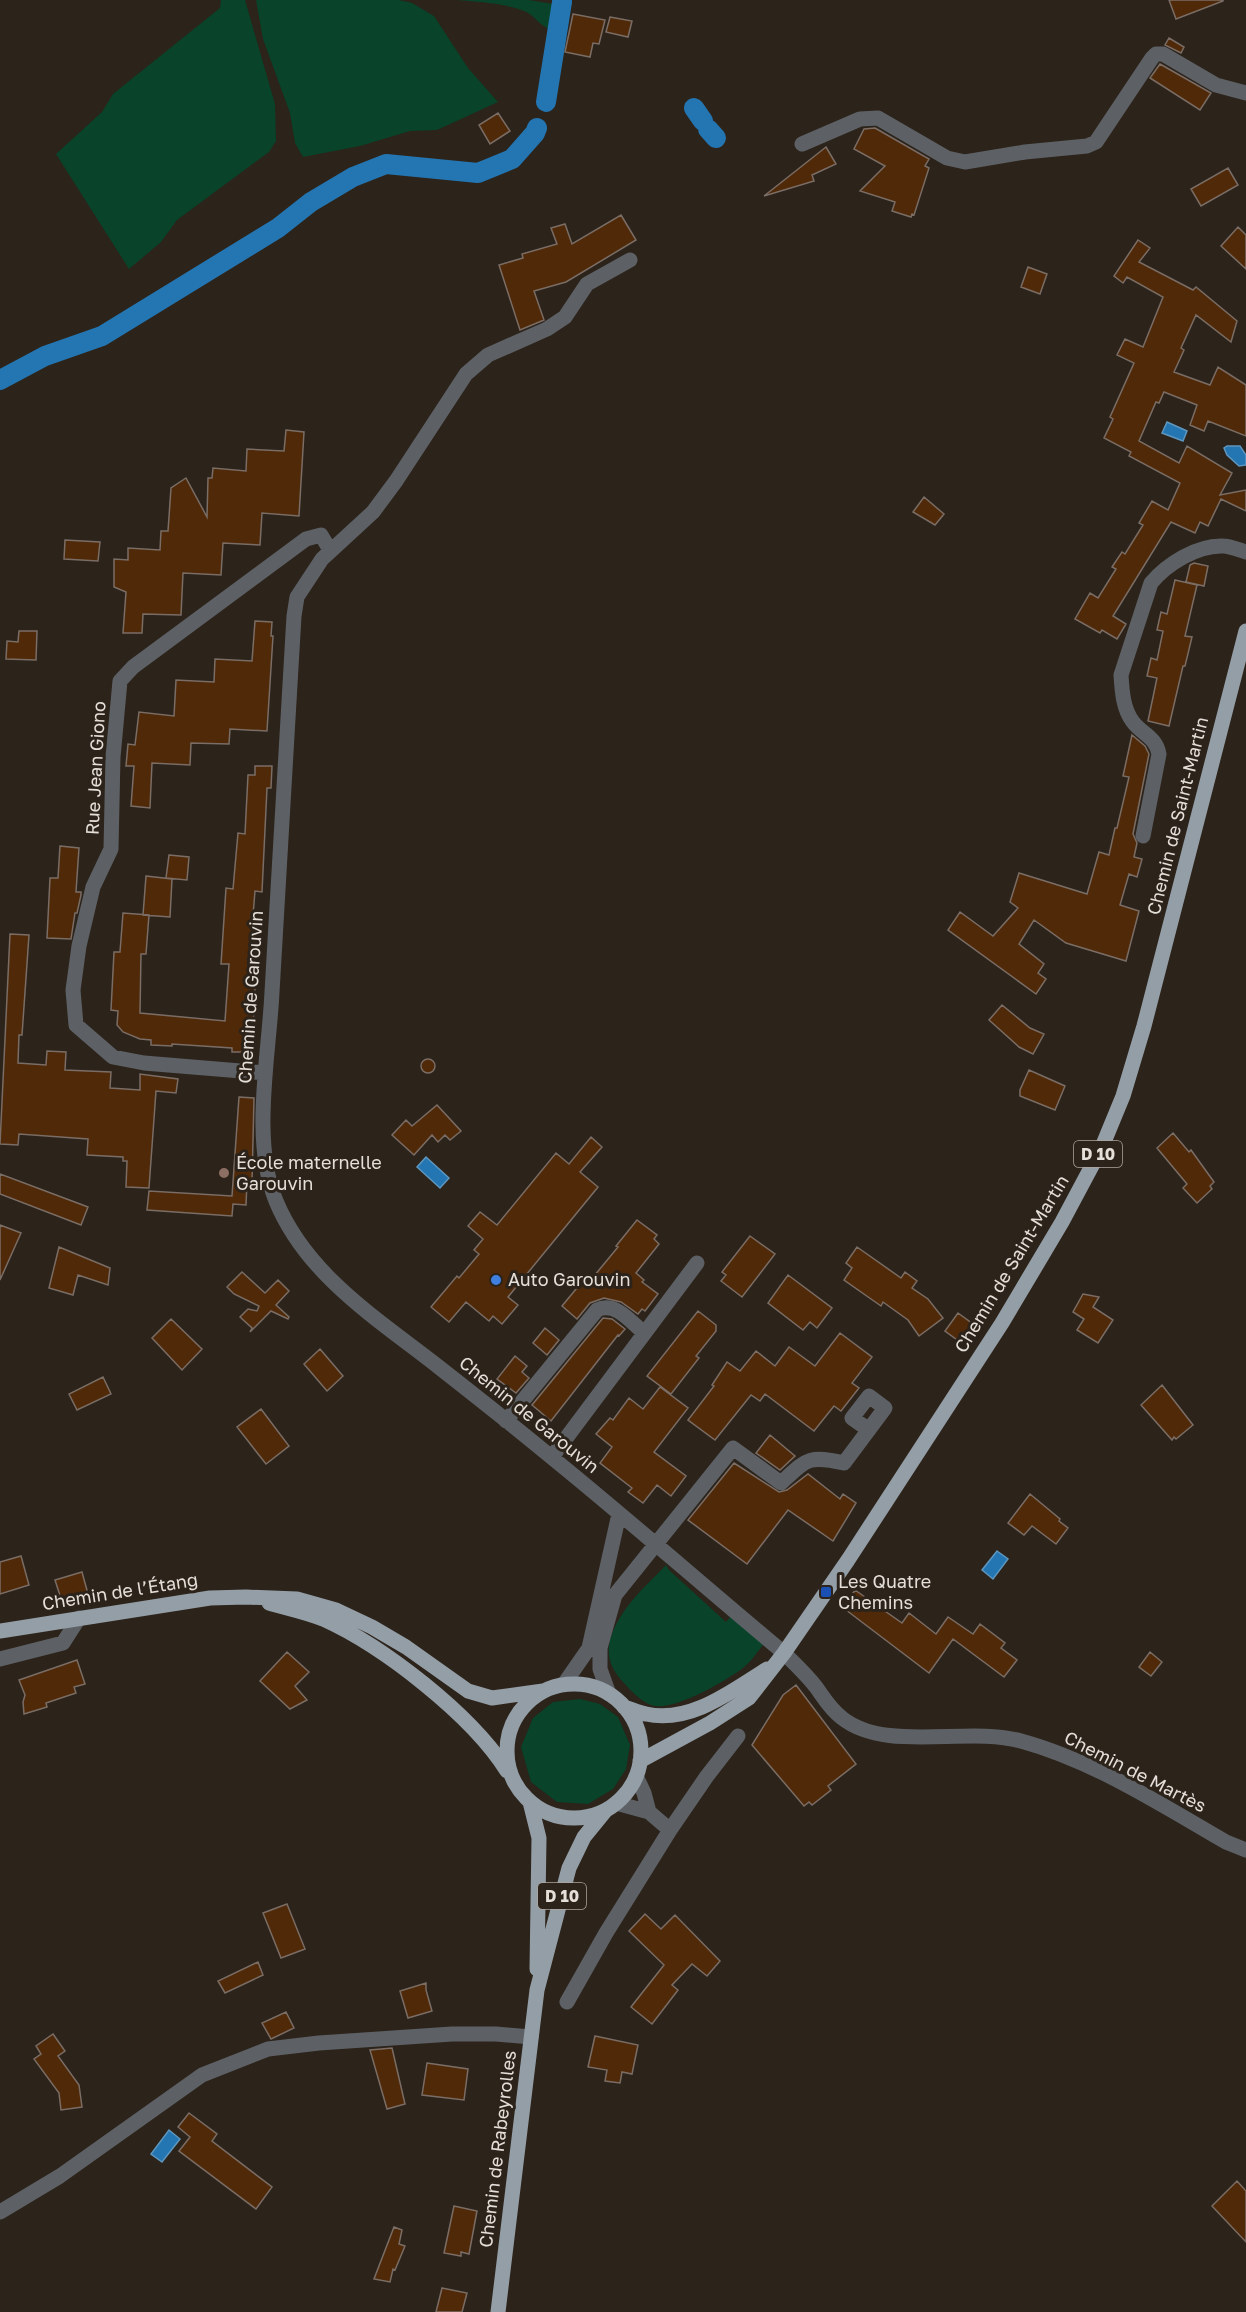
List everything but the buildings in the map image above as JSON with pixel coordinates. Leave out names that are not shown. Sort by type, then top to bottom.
[{"type":"main road","name":"Chemin de Saint-Martin","points":[[780,1659],[848,1560],[1002,1323],[1062,1222],[1102,1147],[1123,1096],[1144,1026],[1246,631]]},
{"type":"main road","name":"Chemin de l’Étang","points":[[246,1597],[322,1619],[370,1646],[418,1679],[480,1734],[497,1754],[514,1782]]},
{"type":"main road","name":"Chemin de l’Étang","points":[[0,1631],[210,1598],[297,1599],[336,1610],[372,1627],[406,1647],[468,1691],[492,1698],[543,1691]]},
{"type":"main road","name":"D 10","points":[[624,1707],[647,1714],[670,1716],[691,1711],[718,1700],[780,1659]]},
{"type":"main road","name":"D 10","points":[[640,1761],[711,1723],[749,1698],[780,1659]]},
{"type":"main road","points":[[564,1684],[588,1685],[609,1694],[624,1707],[634,1723],[640,1741],[640,1761],[636,1776],[628,1791],[611,1806],[586,1817],[567,1818],[548,1813],[530,1802],[514,1782],[507,1762],[507,1741],[513,1720],[526,1703],[543,1691],[564,1684]]},
{"type":"main road","name":"Chemin de Rabeyrolles","points":[[498,2312],[537,1990],[538,1838],[530,1802]]},
{"type":"main road","name":"Chemin de Rabeyrolles","points":[[537,1990],[569,1868],[584,1836],[611,1806]]},
{"type":"street","points":[[802,144],[860,119],[878,118],[947,158],[965,162],[1025,152],[1087,146],[1096,142],[1156,54],[1163,54],[1216,85],[1246,93]]},
{"type":"street","name":"Chemin de Garouvin","points":[[630,260],[587,284],[565,317],[548,328],[488,355],[466,374],[373,512],[330,550],[297,597],[263,1132],[268,1172],[276,1201],[306,1252],[323,1272],[357,1305],[552,1457],[656,1544],[780,1659]]},
{"type":"street","name":"Rue Jean Giono","points":[[265,1073],[144,1063],[113,1057],[76,1025],[73,990],[93,887],[111,849],[113,757],[120,681],[133,667],[306,539],[321,535],[330,550]]},
{"type":"street","points":[[1143,836],[1159,754],[1158,747],[1152,739],[1134,724],[1128,714],[1122,691],[1121,675],[1151,583],[1157,575],[1197,551],[1225,546],[1246,552]]},
{"type":"street","points":[[552,1457],[697,1263]]},
{"type":"street","points":[[506,1421],[597,1311],[604,1307],[613,1308],[644,1333]]},
{"type":"street","points":[[609,1694],[600,1669],[600,1648],[615,1595],[733,1448],[781,1483],[803,1463],[819,1458],[844,1463],[869,1430]]},
{"type":"street","points":[[564,1684],[589,1648],[619,1514]]},
{"type":"street","points":[[0,1659],[63,1643],[79,1618]]},
{"type":"street","name":"Chemin de Martès","points":[[780,1659],[815,1686],[826,1703],[842,1719],[863,1730],[885,1736],[981,1736],[1027,1743],[1053,1751],[1089,1767],[1226,1842],[1246,1850]]},
{"type":"street","points":[[567,2002],[606,1933],[670,1830],[738,1736]]},
{"type":"street","points":[[636,1776],[649,1812]]},
{"type":"street","points":[[611,1806],[649,1812],[670,1830]]},
{"type":"street","points":[[0,2212],[60,2176],[202,2075],[268,2049],[319,2043],[452,2034],[531,2037]]},
{"type":"green space","points":[[221,0],[245,0],[275,104],[276,141],[269,152],[177,220],[161,242],[129,269],[56,154],[102,112],[113,94],[220,8]]},
{"type":"green space","points":[[256,0],[399,0],[412,3],[434,16],[468,68],[498,102],[437,130],[410,131],[360,146],[303,157],[295,143],[290,113],[263,39]]},
{"type":"green space","points":[[456,0],[529,0],[553,4],[552,30],[528,13],[516,8]]},
{"type":"green space","points":[[666,1565],[726,1622],[730,1617],[764,1644],[746,1666],[725,1680],[688,1699],[665,1706],[656,1706],[638,1697],[619,1677],[610,1661],[609,1644],[621,1616],[634,1598]]},
{"type":"green space","points":[[580,1699],[600,1704],[618,1717],[630,1745],[626,1769],[613,1789],[588,1804],[557,1802],[531,1782],[521,1747],[533,1718],[553,1702]]},
{"type":"water","points":[[1167,422],[1187,431],[1183,441],[1162,433]]},
{"type":"water","points":[[1240,446],[1246,455],[1246,465],[1239,466],[1227,455],[1224,448]]},
{"type":"water","points":[[426,1157],[449,1178],[440,1188],[417,1167]]},
{"type":"water","points":[[997,1551],[1008,1559],[993,1579],[982,1570]]},
{"type":"water","points":[[169,2130],[180,2139],[162,2162],[151,2154]]},
{"type":"waterway","points":[[546,102],[562,2]]},
{"type":"waterway","points":[[694,108],[703,121]]},
{"type":"waterway","points":[[0,380],[45,356],[102,336],[278,228],[311,202],[353,177],[386,164],[478,173],[512,159],[537,128]]},
{"type":"waterway","points":[[708,129],[716,138]]},
{"type":"place","name":"École maternelle Garouvin","points":[[224,1173]]},
{"type":"place","name":"Auto Garouvin","points":[[496,1280]]},
{"type":"place","name":"Les Quatre Chemins","points":[[826,1592]]}]
